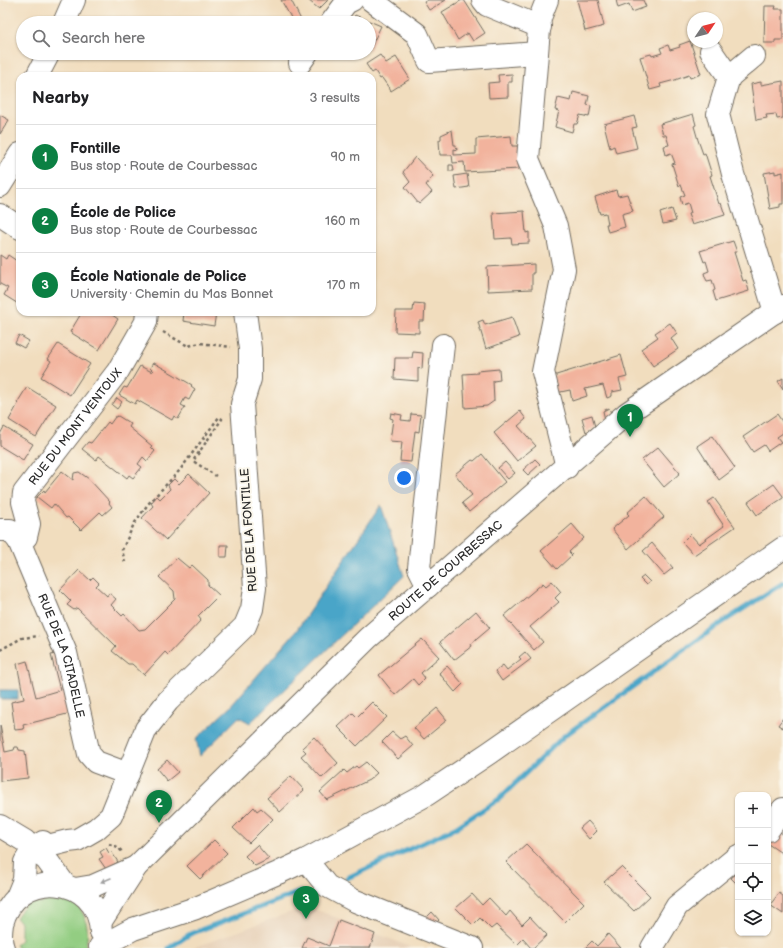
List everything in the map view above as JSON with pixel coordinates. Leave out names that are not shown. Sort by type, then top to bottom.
[{"type":"street","points":[[67,16],[74,0]]},
{"type":"street","points":[[336,16],[346,3],[352,0]]},
{"type":"street","points":[[371,0],[417,34],[429,61],[537,53]]},
{"type":"street","points":[[484,0],[487,5],[540,27]]},
{"type":"street","points":[[547,0],[540,18],[528,159],[556,226],[564,269],[543,372],[567,467]]},
{"type":"street","points":[[711,51],[729,77]]},
{"type":"street","points":[[754,56],[729,77],[718,114],[732,174],[779,309]]},
{"type":"street","points":[[39,72],[45,60]]},
{"type":"street","points":[[0,186],[16,160]]},
{"type":"street","points":[[0,215],[16,225]]},
{"type":"street","name":"ROUTE DE COURBESSAC","points":[[101,923],[136,867],[368,638],[567,467],[626,414],[779,309]]},
{"type":"street","name":"RUE DE LA FONTILLE","points":[[87,834],[96,829],[111,816],[146,729],[168,701],[245,626],[252,609],[255,588],[242,404],[250,379],[250,349],[246,316]]},
{"type":"street","name":"RUE DU MONT VENTOUX","points":[[19,540],[26,537],[29,524],[23,502],[24,493],[118,371],[146,322],[153,320]]},
{"type":"street","points":[[428,586],[419,568],[442,345]]},
{"type":"street","points":[[0,530],[10,530],[19,540]]},
{"type":"street","name":"RUE DE LA CITADELLE","points":[[19,540],[66,653],[89,754],[96,762],[128,774]]},
{"type":"street","points":[[100,948],[133,929],[196,908],[306,860],[432,791],[489,753],[783,548]]},
{"type":"street","points":[[770,828],[783,810]]},
{"type":"street","points":[[0,826],[25,841],[32,850],[46,859],[70,887],[86,897],[95,908],[101,923],[102,938],[100,948]]},
{"type":"street","points":[[1,935],[4,916],[18,897],[24,880],[25,862],[32,850],[57,831],[80,832],[87,834]]},
{"type":"street","points":[[652,948],[677,906],[735,858]]},
{"type":"street","points":[[306,860],[327,886],[353,900],[472,948]]},
{"type":"street","name":"ROUTE DE COURBESSAC","points":[[18,897],[32,888],[48,884],[70,887],[92,886],[136,867]]},
{"type":"street","points":[[101,923],[133,929]]},
{"type":"path","points":[[153,320],[188,346],[200,343],[250,349]]},
{"type":"path","points":[[125,562],[122,550],[134,524],[148,504],[180,470],[219,417],[222,419],[193,461],[216,476]]},
{"type":"path","points":[[0,650],[22,638],[58,633]]},
{"type":"path","points":[[87,834],[118,847],[136,867]]},
{"type":"shaded area","points":[[307,906],[413,948],[193,948]]},
{"type":"green space","points":[[48,896],[59,896],[60,898],[75,904],[80,909],[86,924],[87,940],[85,948],[17,948],[15,945],[21,940],[21,922],[16,918],[20,911],[33,899],[37,897],[35,901],[39,903],[43,902]]},
{"type":"water","points":[[381,505],[404,576],[250,723],[239,717],[200,756],[196,739],[230,707],[296,631]]},
{"type":"water","points":[[0,690],[18,690],[18,699],[0,699]]},
{"type":"building","points":[[281,0],[291,0],[299,16],[290,16]]},
{"type":"building","points":[[308,0],[328,0],[319,9]]},
{"type":"building","points":[[428,0],[446,0],[429,10],[424,2]]},
{"type":"building","points":[[464,0],[485,33],[473,41],[468,33],[458,40],[442,12]]},
{"type":"building","points":[[577,0],[598,0],[604,26],[585,31]]},
{"type":"building","points":[[616,0],[643,0],[646,7],[632,12],[629,4],[618,8]]},
{"type":"building","points":[[765,6],[776,6],[775,9],[783,9],[783,40],[775,40],[775,43],[764,43]]},
{"type":"building","points":[[376,24],[381,26],[376,36]]},
{"type":"building","points":[[687,42],[687,48],[692,48],[701,74],[690,78],[689,75],[660,84],[661,87],[650,90],[640,57],[662,53],[660,48],[668,45],[670,50],[680,47],[679,45]]},
{"type":"building","points":[[380,55],[386,63],[396,57],[410,79],[391,91],[382,78],[380,79],[375,71],[371,72],[366,64],[372,60],[376,60],[376,58]]},
{"type":"building","points":[[512,74],[512,82],[508,82],[508,97],[489,98],[488,83],[499,82],[498,75]]},
{"type":"building","points":[[783,81],[783,118],[777,119],[776,114],[766,115],[767,118],[756,120],[751,84],[761,82],[761,85]]},
{"type":"building","points":[[573,92],[589,96],[587,105],[591,106],[589,117],[580,115],[577,124],[574,124],[572,132],[555,127],[559,111],[555,110],[558,98],[571,101]]},
{"type":"building","points":[[693,114],[696,125],[694,126],[698,140],[703,154],[705,153],[712,175],[710,176],[719,204],[721,203],[725,215],[692,225],[688,214],[691,213],[688,203],[682,205],[680,197],[685,195],[681,185],[679,186],[672,164],[675,163],[671,153],[666,155],[664,146],[669,145],[666,135],[663,135],[660,124]]},
{"type":"building","points":[[0,115],[9,120],[0,134]]},
{"type":"building","points":[[634,116],[637,127],[632,128],[637,148],[616,153],[614,146],[610,148],[604,124]]},
{"type":"building","points":[[452,130],[454,145],[456,145],[457,150],[454,149],[454,155],[476,154],[476,139],[511,136],[512,146],[519,146],[519,169],[465,172],[464,162],[453,163],[452,155],[440,155],[439,140],[441,139],[441,135]]},
{"type":"building","points":[[415,157],[433,176],[426,185],[432,192],[419,204],[405,187],[410,182],[403,172]]},
{"type":"building","points":[[449,165],[453,165],[454,171],[449,171]]},
{"type":"building","points":[[775,171],[775,174],[783,172],[783,204],[780,204],[780,207],[770,209],[764,173]]},
{"type":"building","points":[[467,174],[469,187],[456,189],[454,176]]},
{"type":"building","points":[[616,190],[618,196],[627,194],[633,211],[622,214],[625,227],[608,232],[606,213],[600,214],[595,197]]},
{"type":"building","points":[[672,209],[676,221],[663,224],[660,213]]},
{"type":"building","points":[[524,211],[526,233],[529,232],[529,243],[512,244],[511,238],[495,239],[493,213]]},
{"type":"building","points":[[733,241],[737,252],[734,252],[743,281],[746,280],[749,291],[716,301],[712,280],[707,281],[705,277],[704,273],[709,271],[706,261],[704,262],[700,251]]},
{"type":"building","points":[[0,255],[6,259],[8,255],[16,260],[16,302],[4,295],[8,288],[0,284]]},
{"type":"building","points":[[534,264],[534,273],[532,273],[532,289],[488,291],[487,267]]},
{"type":"building","points":[[414,303],[425,304],[424,321],[419,321],[419,333],[395,332],[396,311],[413,311]]},
{"type":"building","points":[[80,316],[114,316],[118,319],[99,350],[70,332]]},
{"type":"building","points":[[184,316],[215,316],[214,326],[183,321]]},
{"type":"building","points":[[512,317],[519,337],[486,349],[478,322],[483,320],[485,325]]},
{"type":"building","points":[[670,323],[677,333],[671,338],[678,349],[653,366],[641,349],[658,337],[655,333]]},
{"type":"building","points":[[19,335],[29,341],[24,348],[15,343]]},
{"type":"building","points":[[58,344],[90,364],[70,395],[41,377],[51,361],[48,359]]},
{"type":"building","points":[[413,352],[423,353],[422,369],[418,368],[418,381],[394,379],[395,358],[412,358]]},
{"type":"building","points":[[621,355],[627,377],[619,379],[622,390],[612,392],[612,396],[607,398],[603,385],[585,389],[587,396],[572,401],[570,390],[556,393],[553,376]]},
{"type":"building","points":[[153,363],[192,385],[191,386],[195,389],[189,400],[185,398],[181,405],[185,407],[178,419],[174,416],[172,420],[137,400],[135,404],[119,395],[124,387],[127,388],[140,366],[152,372],[153,371],[150,368]]},
{"type":"building","points":[[499,369],[500,380],[493,381],[494,401],[487,406],[465,408],[463,374]]},
{"type":"building","points":[[783,378],[783,389],[778,381]]},
{"type":"building","points":[[27,387],[56,405],[36,437],[9,420]]},
{"type":"building","points":[[117,398],[122,402],[117,409],[112,405]]},
{"type":"building","points":[[609,408],[612,416],[605,420],[603,411]]},
{"type":"building","points":[[520,411],[526,419],[518,426],[536,446],[517,461],[494,433]]},
{"type":"building","points":[[391,413],[402,415],[401,420],[410,421],[411,414],[421,415],[419,432],[415,431],[411,462],[400,461],[402,442],[390,441],[393,419],[390,418]]},
{"type":"building","points":[[777,414],[783,423],[783,433],[777,437],[781,442],[768,451],[764,445],[753,452],[743,437]]},
{"type":"building","points":[[592,415],[595,427],[586,432],[582,418]]},
{"type":"building","points":[[118,416],[131,424],[129,427],[152,446],[151,447],[155,451],[147,461],[143,457],[138,464],[142,467],[133,478],[129,475],[127,478],[99,456],[96,460],[82,449],[88,442],[91,443],[108,422],[110,424],[115,417]]},
{"type":"building","points":[[4,427],[33,444],[23,460],[0,446],[0,434]]},
{"type":"building","points":[[712,436],[735,468],[719,480],[697,446]]},
{"type":"building","points":[[658,447],[680,473],[664,487],[642,460]]},
{"type":"building","points":[[482,454],[505,482],[469,512],[462,503],[472,495],[455,474]]},
{"type":"building","points":[[535,459],[540,464],[528,475],[523,470]]},
{"type":"building","points":[[505,462],[515,473],[508,479],[498,468]]},
{"type":"building","points":[[62,471],[73,480],[74,473],[79,472],[89,479],[110,502],[109,503],[112,507],[103,515],[100,512],[81,530],[68,517],[66,518],[54,504],[51,508],[37,497],[44,490],[45,492]]},
{"type":"building","points":[[189,474],[209,493],[166,540],[142,518],[153,506],[151,503],[157,496],[160,499],[170,489],[168,485],[174,479],[179,484]]},
{"type":"building","points":[[774,484],[783,498],[757,515],[748,502]]},
{"type":"building","points":[[646,496],[664,517],[628,549],[612,529],[629,515],[627,513]]},
{"type":"building","points":[[714,498],[735,527],[694,555],[682,542],[690,534],[699,544],[724,526],[708,502]]},
{"type":"building","points":[[572,524],[584,538],[569,552],[572,555],[557,569],[541,551]]},
{"type":"building","points":[[652,543],[673,568],[664,575],[643,551]]},
{"type":"building","points":[[220,545],[228,545],[227,557],[220,557]]},
{"type":"building","points":[[177,558],[189,568],[192,565],[208,580],[208,585],[219,595],[198,616],[201,620],[168,655],[165,652],[144,675],[132,664],[128,664],[112,651],[116,646],[77,608],[74,610],[67,605],[71,601],[60,590],[79,570],[90,580],[93,577],[99,583],[96,586],[107,596],[109,593],[116,599],[111,605],[122,616],[124,614],[139,630],[145,629],[175,599],[174,591],[159,577]]},
{"type":"building","points":[[644,576],[650,582],[646,585],[640,579]]},
{"type":"building","points":[[552,581],[561,592],[555,598],[559,602],[530,627],[543,642],[534,650],[504,616],[543,583],[546,586]]},
{"type":"building","points":[[476,611],[490,628],[471,644],[472,646],[454,660],[440,642]]},
{"type":"building","points":[[422,639],[439,657],[421,673],[425,678],[418,685],[413,679],[395,695],[379,675]]},
{"type":"building","points":[[525,652],[531,659],[502,681],[495,671],[503,665],[507,670],[521,659],[519,657]]},
{"type":"building","points":[[61,653],[75,712],[23,725],[24,729],[15,730],[11,702],[24,699],[17,664],[27,661],[36,697],[60,690],[51,655]]},
{"type":"building","points":[[447,666],[463,684],[455,692],[439,673]]},
{"type":"building","points":[[372,702],[387,717],[357,746],[338,727],[353,713],[357,717]]},
{"type":"building","points":[[437,708],[447,720],[424,739],[414,728]]},
{"type":"building","points":[[783,718],[783,728],[778,725]]},
{"type":"building","points":[[0,725],[5,752],[14,750],[15,747],[18,747],[19,750],[25,751],[28,778],[0,781]]},
{"type":"building","points":[[392,732],[400,739],[405,736],[413,746],[398,759],[382,742]]},
{"type":"building","points":[[314,737],[338,763],[322,778],[301,756],[306,752],[302,748]]},
{"type":"building","points":[[167,760],[178,772],[167,781],[157,769]]},
{"type":"building","points":[[366,762],[377,773],[369,780],[327,800],[320,792],[344,770],[347,773],[356,766],[358,768]]},
{"type":"building","points":[[291,776],[304,790],[280,812],[267,798]]},
{"type":"building","points":[[254,807],[257,811],[261,808],[273,819],[249,843],[233,828]]},
{"type":"building","points":[[588,821],[597,831],[589,839],[580,828]]},
{"type":"building","points":[[777,830],[783,834],[783,854],[771,846],[771,837]]},
{"type":"building","points":[[214,840],[227,853],[200,879],[187,866]]},
{"type":"building","points":[[526,844],[584,903],[565,922],[506,862]]},
{"type":"building","points":[[257,845],[269,859],[255,866],[245,856]]},
{"type":"building","points":[[106,848],[109,853],[111,851],[118,862],[106,869],[99,859],[103,857],[100,852]]},
{"type":"building","points":[[621,867],[650,896],[634,911],[604,882]]},
{"type":"building","points":[[735,875],[735,882],[731,878]]},
{"type":"building","points":[[779,893],[783,896],[783,914],[771,906]]},
{"type":"building","points":[[472,894],[482,905],[489,898],[506,916],[510,911],[522,925],[530,917],[547,935],[533,948],[531,948],[523,939],[517,945],[496,925],[491,929],[480,918],[473,925],[456,908]]},
{"type":"building","points":[[432,912],[439,920],[433,926],[426,918]]},
{"type":"building","points":[[339,920],[375,934],[370,948],[302,948],[307,937],[329,946]]},
{"type":"building","points":[[608,934],[621,948],[585,948],[592,941],[597,946]]},
{"type":"waterway","points":[[347,878],[455,828],[499,799],[564,736],[720,624],[783,583]]},
{"type":"waterway","points":[[169,948],[190,934],[300,892]]},
{"type":"place","name":"Fontille","points":[[630,437]]},
{"type":"place","name":"École de Police","points":[[159,823]]},
{"type":"place","name":"École Nationale de Police","points":[[306,919]]}]
